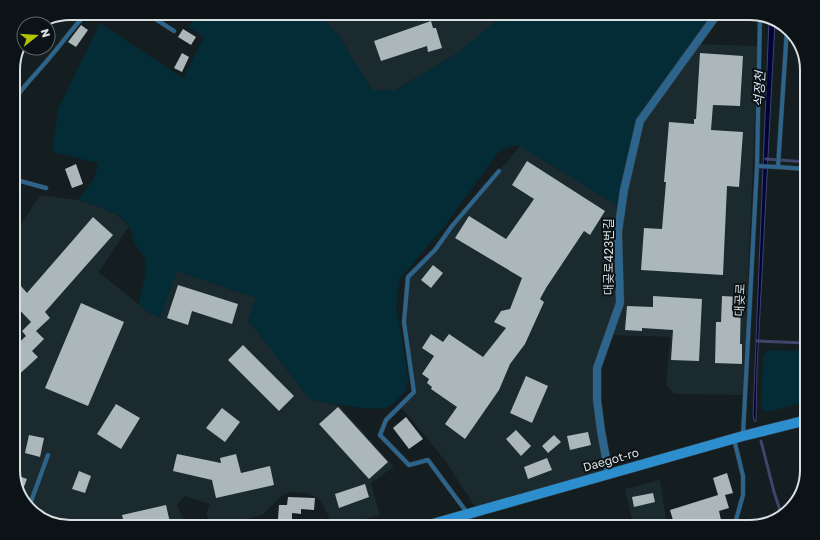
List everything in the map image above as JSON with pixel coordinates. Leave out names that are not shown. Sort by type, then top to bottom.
[{"type":"street","name":"대곶로423번길","points":[[609,474],[597,400],[597,368],[620,303],[618,232],[624,190],[640,121],[713,20]]},
{"type":"street","name":"Daegot-ro","points":[[447,520],[739,437],[800,422]]},
{"type":"lane","points":[[20,92],[80,20]]},
{"type":"lane","points":[[157,20],[174,31]]},
{"type":"lane","name":"대곶로","points":[[736,520],[743,495],[743,476],[739,437],[758,166],[760,21]]},
{"type":"lane","points":[[777,166],[787,36]]},
{"type":"lane","points":[[758,166],[800,168]]},
{"type":"lane","points":[[468,514],[428,460],[409,465],[380,435],[386,420],[414,392],[404,322],[408,277],[435,250],[452,226],[499,171]]},
{"type":"lane","points":[[20,181],[46,188]]},
{"type":"lane","points":[[31,501],[48,455]]},
{"type":"shaded area","points":[[194,20],[324,20],[338,35],[372,90],[396,90],[458,53],[498,20],[713,20],[640,121],[621,208],[520,146],[508,147],[497,154],[446,224],[399,280],[396,306],[407,370],[408,381],[406,390],[393,404],[385,408],[367,409],[310,399],[248,320],[256,298],[177,271],[160,318],[148,312],[139,305],[146,265],[143,256],[134,242],[129,226],[126,221],[114,213],[78,200],[94,179],[99,163],[52,152],[58,109],[100,23],[183,78],[204,37],[188,27]]},
{"type":"shaded area","points":[[324,20],[498,20],[458,53],[396,90],[372,90],[338,35]]},
{"type":"shaded area","points":[[769,24],[775,26],[755,422],[753,416]]},
{"type":"shaded area","points":[[695,44],[758,46],[743,395],[674,394],[666,385],[670,337],[610,335],[597,368],[609,474],[478,511],[444,459],[400,406],[414,392],[404,322],[408,277],[435,250],[469,206],[520,146],[621,207],[640,121]]},
{"type":"shaded area","points":[[40,195],[78,200],[103,208],[117,215],[129,226],[99,272],[148,312],[160,318],[177,270],[256,298],[248,320],[310,399],[340,406],[394,467],[371,483],[380,515],[360,520],[330,520],[320,500],[305,493],[291,492],[283,495],[262,515],[243,520],[210,520],[206,514],[210,504],[185,496],[177,505],[183,520],[63,520],[42,512],[27,495],[20,473],[20,226]]},
{"type":"shaded area","points":[[770,350],[800,351],[800,403],[773,411],[764,411],[761,404],[763,359],[765,353]]},
{"type":"shaded area","points":[[660,480],[666,520],[632,520],[625,489]]},
{"type":"building","points":[[431,21],[433,28],[436,28],[442,48],[428,52],[427,46],[381,61],[374,41]]},
{"type":"building","points":[[81,25],[88,30],[76,47],[68,42]]},
{"type":"building","points":[[183,29],[196,37],[191,45],[178,37]]},
{"type":"building","points":[[182,53],[189,57],[182,72],[174,68]]},
{"type":"building","points":[[700,53],[743,56],[740,106],[713,105],[711,130],[743,132],[739,187],[727,186],[723,275],[641,270],[644,228],[662,229],[669,122],[694,124],[694,119],[696,119]]},
{"type":"building","points":[[527,161],[605,211],[590,235],[584,231],[546,288],[540,299],[544,302],[525,344],[510,364],[499,390],[465,439],[445,424],[457,407],[431,389],[432,387],[427,383],[429,379],[422,374],[434,356],[422,348],[431,334],[443,342],[449,334],[483,357],[506,328],[494,322],[501,311],[510,309],[522,278],[455,238],[469,216],[506,239],[534,199],[512,185]]},
{"type":"building","points":[[76,164],[83,184],[72,188],[65,169]]},
{"type":"building","points":[[93,217],[113,235],[45,312],[50,318],[36,331],[44,339],[32,351],[38,357],[20,374],[20,342],[26,336],[22,331],[31,322],[20,310],[20,285],[27,293]]},
{"type":"building","points":[[433,265],[443,273],[431,288],[421,280]]},
{"type":"building","points":[[178,285],[238,304],[232,324],[192,311],[188,325],[167,318]]},
{"type":"building","points":[[653,296],[702,299],[699,361],[671,360],[673,330],[642,328],[642,331],[625,330],[627,306],[653,307]]},
{"type":"building","points":[[722,296],[741,297],[740,344],[742,344],[742,364],[715,363],[716,322],[721,322]]},
{"type":"building","points":[[81,303],[124,322],[88,406],[45,388]]},
{"type":"building","points":[[243,345],[294,396],[279,411],[228,360]]},
{"type":"building","points":[[526,376],[548,386],[532,423],[510,413]]},
{"type":"building","points":[[116,404],[140,418],[121,449],[97,434]]},
{"type":"building","points":[[338,407],[388,462],[369,479],[319,424]]},
{"type":"building","points":[[222,408],[240,422],[225,442],[206,428]]},
{"type":"building","points":[[406,417],[423,439],[409,449],[393,428]]},
{"type":"building","points":[[516,430],[531,446],[521,456],[506,439]]},
{"type":"building","points":[[588,432],[591,445],[570,450],[567,436]]},
{"type":"building","points":[[29,435],[44,438],[40,457],[25,453]]},
{"type":"building","points":[[554,435],[561,442],[548,453],[542,446]]},
{"type":"building","points":[[177,454],[221,463],[220,458],[236,454],[241,473],[270,466],[274,485],[216,498],[212,480],[173,471]]},
{"type":"building","points":[[547,458],[552,470],[528,479],[524,467]]},
{"type":"building","points":[[79,471],[91,476],[85,493],[72,489]]},
{"type":"building","points":[[727,473],[733,493],[725,495],[729,508],[719,511],[721,520],[673,520],[670,510],[718,495],[713,478]]},
{"type":"building","points":[[21,477],[27,479],[24,488]]},
{"type":"building","points":[[365,484],[369,497],[339,508],[335,494]]},
{"type":"building","points":[[653,493],[655,502],[634,507],[632,497]]},
{"type":"building","points":[[288,497],[315,498],[314,510],[301,509],[301,514],[292,513],[292,520],[278,519],[279,505],[287,505]]},
{"type":"building","points":[[166,505],[169,520],[123,520],[122,515]]},
{"type":"waterway","points":[[766,159],[800,161]]},
{"type":"waterway","points":[[757,341],[800,343]]},
{"type":"waterway","points":[[761,441],[780,510]]},
{"type":"water label","name":"석정천","points":[[759,89]]}]
